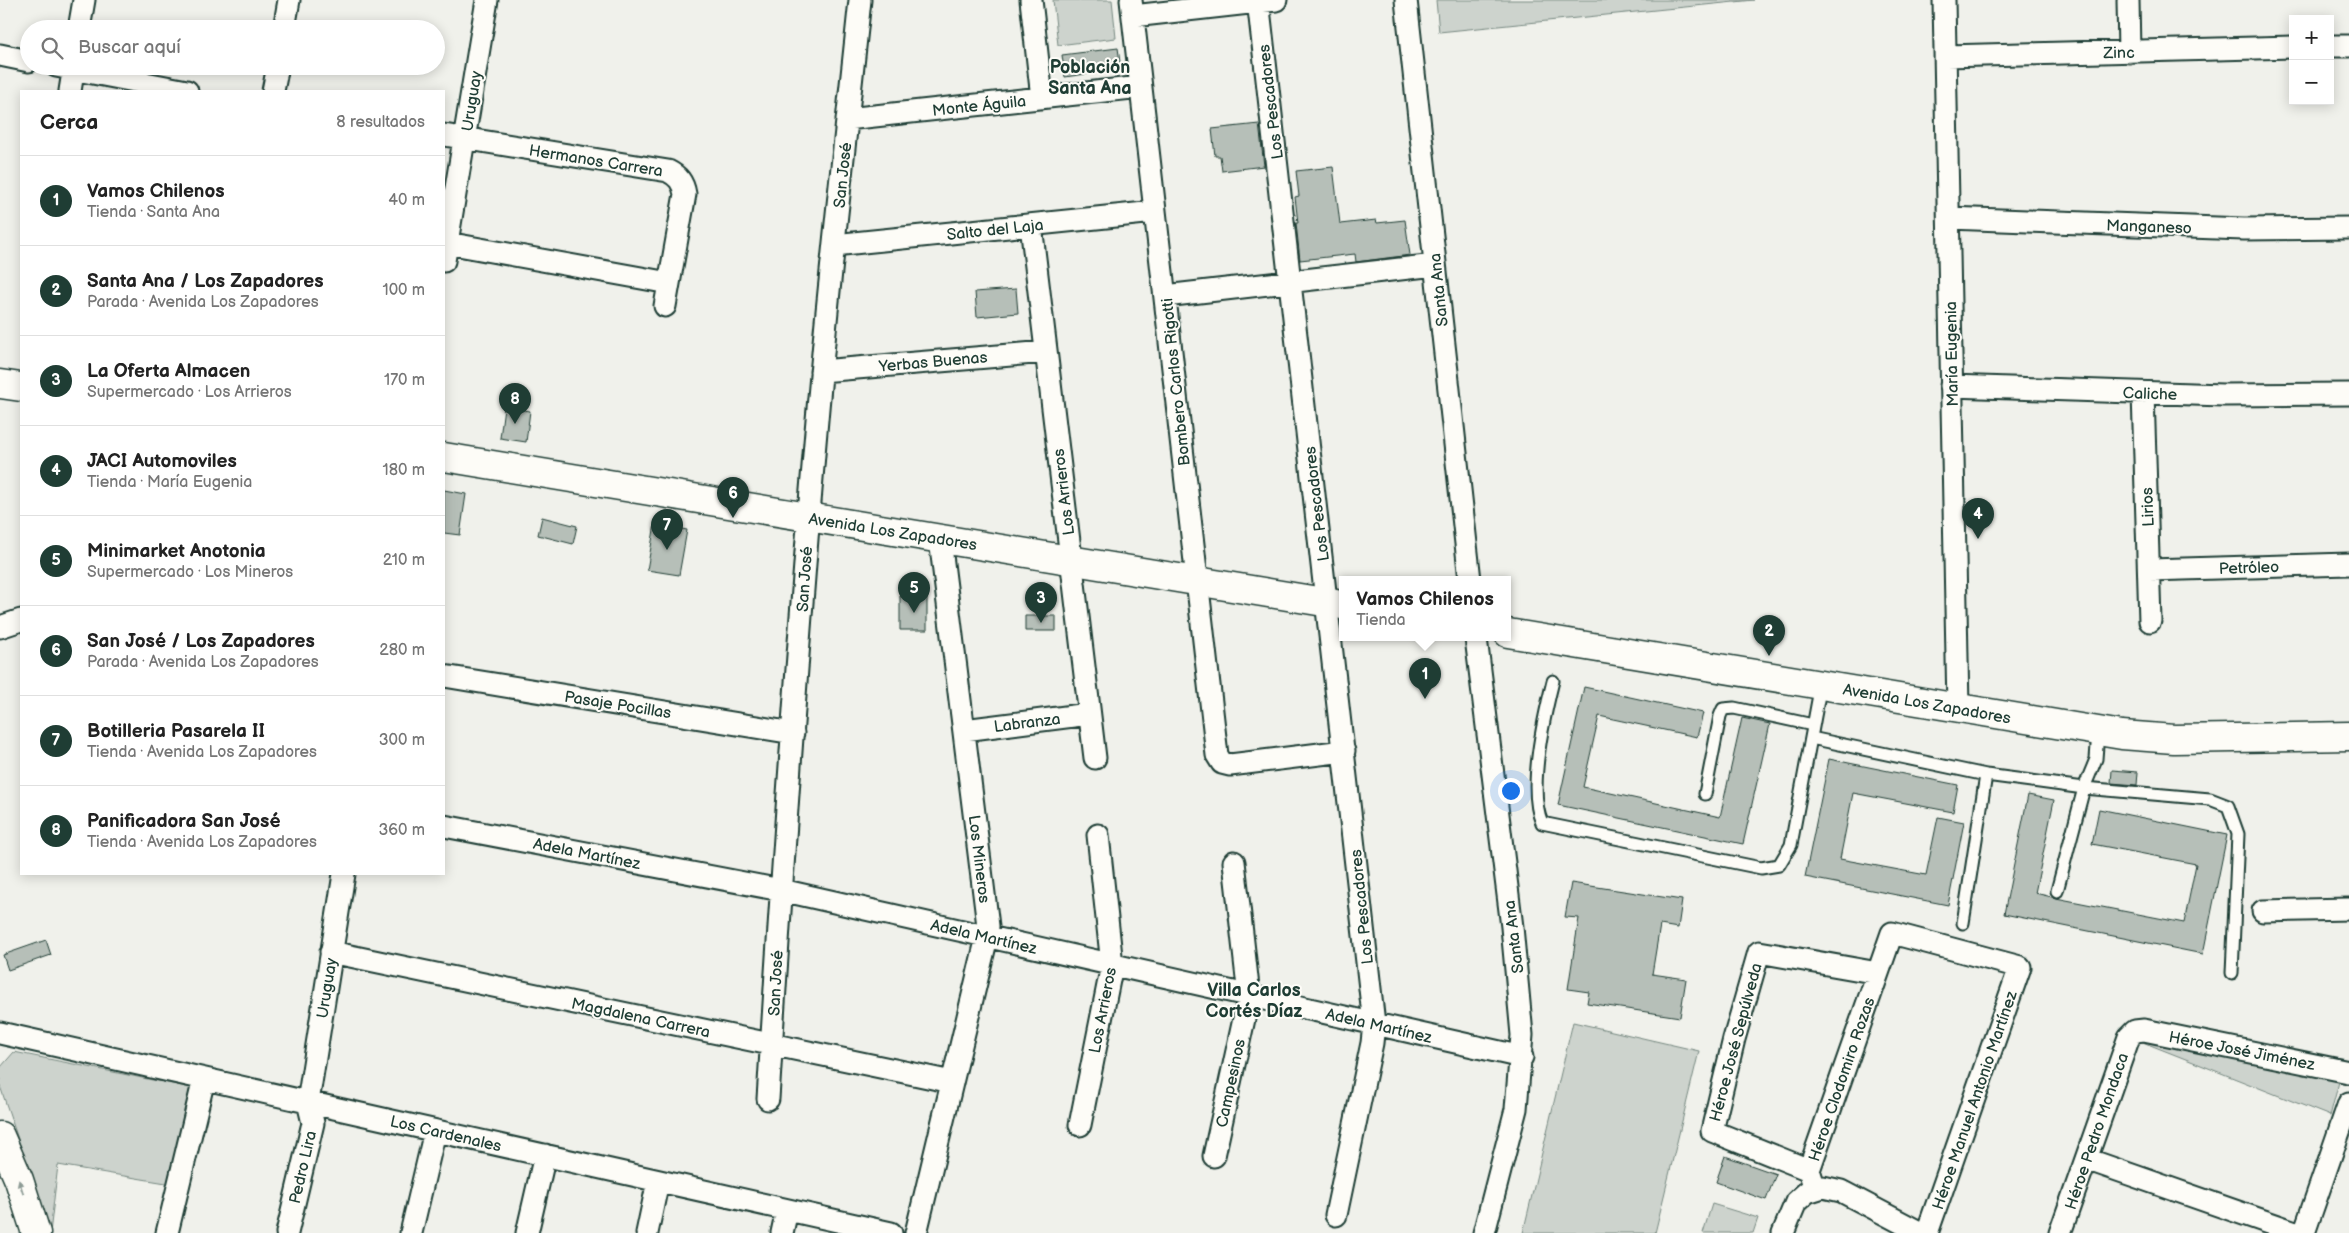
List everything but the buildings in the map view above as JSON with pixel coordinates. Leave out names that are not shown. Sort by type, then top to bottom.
[{"type":"main road","points":[[0,384],[20,387]]},
{"type":"main road","name":"Avenida Los Zapadores","points":[[445,457],[1335,604]]},
{"type":"main road","name":"Avenida Los Zapadores","points":[[1511,633],[2098,732],[2174,739],[2349,736]]},
{"type":"main road","points":[[0,1136],[19,1180],[36,1233]]},
{"type":"street","points":[[81,20],[84,0]]},
{"type":"street","points":[[286,20],[289,0]]},
{"type":"street","name":"Uruguay","points":[[445,252],[454,136],[488,0]]},
{"type":"street","name":"San José","points":[[768,1099],[808,517],[821,371],[860,0]]},
{"type":"street","points":[[1031,0],[1042,98]]},
{"type":"street","name":"Santa Ana","points":[[1406,0],[1470,576]]},
{"type":"street","name":"María Eugenia","points":[[1944,0],[1958,708]]},
{"type":"street","points":[[2128,0],[2129,52]]},
{"type":"street","points":[[1132,8],[1264,1]]},
{"type":"street","name":"Los Pescadores","points":[[1264,1],[1290,282],[1335,604],[1344,752],[1374,1024],[1372,1043],[1336,1215]]},
{"type":"street","name":"Bombero Carlos Rigotti","points":[[1132,8],[1217,755],[1222,763],[1230,766],[1344,752]]},
{"type":"street","points":[[2334,46],[2349,46]]},
{"type":"street","name":"Zinc","points":[[1946,56],[2289,47]]},
{"type":"street","points":[[0,55],[20,59]]},
{"type":"street","points":[[68,75],[70,90]]},
{"type":"street","points":[[107,75],[183,90]]},
{"type":"street","points":[[274,90],[277,75]]},
{"type":"street","name":"Monte Águila","points":[[848,119],[1141,87]]},
{"type":"street","name":"Hermanos Carrera","points":[[454,136],[668,171],[676,175],[682,181],[685,194],[665,306]]},
{"type":"street","name":"Salto del Laja","points":[[834,246],[1155,212]]},
{"type":"street","name":"Manganeso","points":[[1948,218],[2244,229],[2349,228]]},
{"type":"street","name":"Los Arrieros","points":[[1031,225],[1094,758]]},
{"type":"street","points":[[445,252],[669,283]]},
{"type":"street","points":[[1165,296],[1435,265]]},
{"type":"street","name":"Yerbas Buenas","points":[[821,371],[1046,352]]},
{"type":"street","name":"Caliche","points":[[1951,386],[2223,395],[2349,394]]},
{"type":"street","name":"Lirios","points":[[2143,393],[2150,621]]},
{"type":"street","name":"Los Mineros","points":[[916,1233],[987,937],[987,917],[940,539]]},
{"type":"street","name":"Petróleo","points":[[2148,570],[2349,564]]},
{"type":"street","points":[[0,628],[20,620]]},
{"type":"street","name":"Santa Ana","points":[[1476,641],[1521,1006],[1522,1057],[1516,1109],[1484,1233]]},
{"type":"street","name":"Pasaje Pocillas","points":[[445,676],[793,733]]},
{"type":"street","name":"Labranza","points":[[964,730],[1089,714]]},
{"type":"street","name":"Adela Martínez","points":[[445,826],[781,890],[1522,1057]]},
{"type":"street","name":"Los Arrieros","points":[[1080,1125],[1112,965],[1098,835]]},
{"type":"street","name":"Campesinos","points":[[1214,1156],[1249,996],[1234,862]]},
{"type":"street","name":"Uruguay","points":[[308,1102],[344,875]]},
{"type":"street","points":[[2263,911],[2349,909]]},
{"type":"street","name":"Héroe Clodomiro Rozas","points":[[1812,1179],[1892,933],[2020,968]]},
{"type":"street","name":"Magdalena Carrera","points":[[331,952],[952,1082]]},
{"type":"street","name":"Héroe José Sepúlveda","points":[[1812,1179],[1712,1131],[1734,1039],[1759,952],[1878,973]]},
{"type":"street","name":"Héroe Manuel Antonio Martínez","points":[[1927,1233],[2020,968]]},
{"type":"street","name":"Héroe José Jiménez","points":[[2135,1031],[2144,1030],[2349,1072]]},
{"type":"street","name":"Héroe Pedro Mondaca","points":[[2060,1233],[2129,1037],[2135,1031]]},
{"type":"street","name":"Los Cardenales","points":[[0,1033],[891,1233]]},
{"type":"street","points":[[167,1233],[204,1079]]},
{"type":"street","name":"Pedro Lira","points":[[287,1233],[313,1123],[308,1102]]},
{"type":"street","points":[[2304,1233],[2349,1103]]},
{"type":"street","points":[[411,1233],[435,1131]]},
{"type":"street","points":[[527,1233],[545,1155]]},
{"type":"street","points":[[2086,1159],[2298,1233]]},
{"type":"street","points":[[1783,1233],[1796,1202],[1807,1192],[1812,1179],[1823,1187],[1841,1191],[1921,1233]]},
{"type":"street","points":[[647,1233],[658,1181]]},
{"type":"street","points":[[782,1233],[787,1210]]},
{"type":"lane","points":[[1553,680],[1539,738],[1536,810],[1542,823],[1557,828],[1761,868],[1779,865],[1791,845],[1821,684]]},
{"type":"lane","points":[[1705,794],[1720,716],[1724,709],[1734,708],[1813,725]]},
{"type":"lane","points":[[2057,891],[2084,788],[2096,759],[2098,732]]},
{"type":"lane","points":[[1811,738],[1986,775],[2084,788],[2210,799],[2228,806],[2238,834],[2232,972]]},
{"type":"lane","points":[[1963,923],[1986,775]]},
{"type":"shaded area","points":[[1053,0],[1112,0],[1116,38],[1058,45]]},
{"type":"shaded area","points":[[1436,0],[1754,0],[1439,32]]},
{"type":"shaded area","points":[[1573,1022],[1699,1051],[1655,1233],[1523,1233]]},
{"type":"shaded area","points":[[2140,1041],[2340,1078],[2330,1116]]},
{"type":"shaded area","points":[[14,1052],[192,1088],[172,1184],[58,1165],[50,1233],[0,1086],[0,1068]]},
{"type":"shaded area","points":[[1712,1204],[1758,1218],[1753,1233],[1703,1233]]},
{"type":"place","name":"Panificadora San José","points":[[515,424]]},
{"type":"place","name":"San José / Los Zapadores","points":[[733,518]]},
{"type":"place","name":"JACI Automoviles","points":[[1978,539]]},
{"type":"place","name":"Botilleria Pasarela II","points":[[667,550]]},
{"type":"place","name":"Minimarket Anotonia","points":[[914,613]]},
{"type":"place","name":"La Oferta Almacen","points":[[1041,623]]},
{"type":"place","name":"Santa Ana / Los Zapadores","points":[[1769,656]]},
{"type":"place","name":"Vamos Chilenos","points":[[1425,699]]},
{"type":"district","name":"Población Santa Ana","points":[[1090,77]]},
{"type":"district","name":"Villa Carlos Cortés Díaz","points":[[1254,1000]]}]
